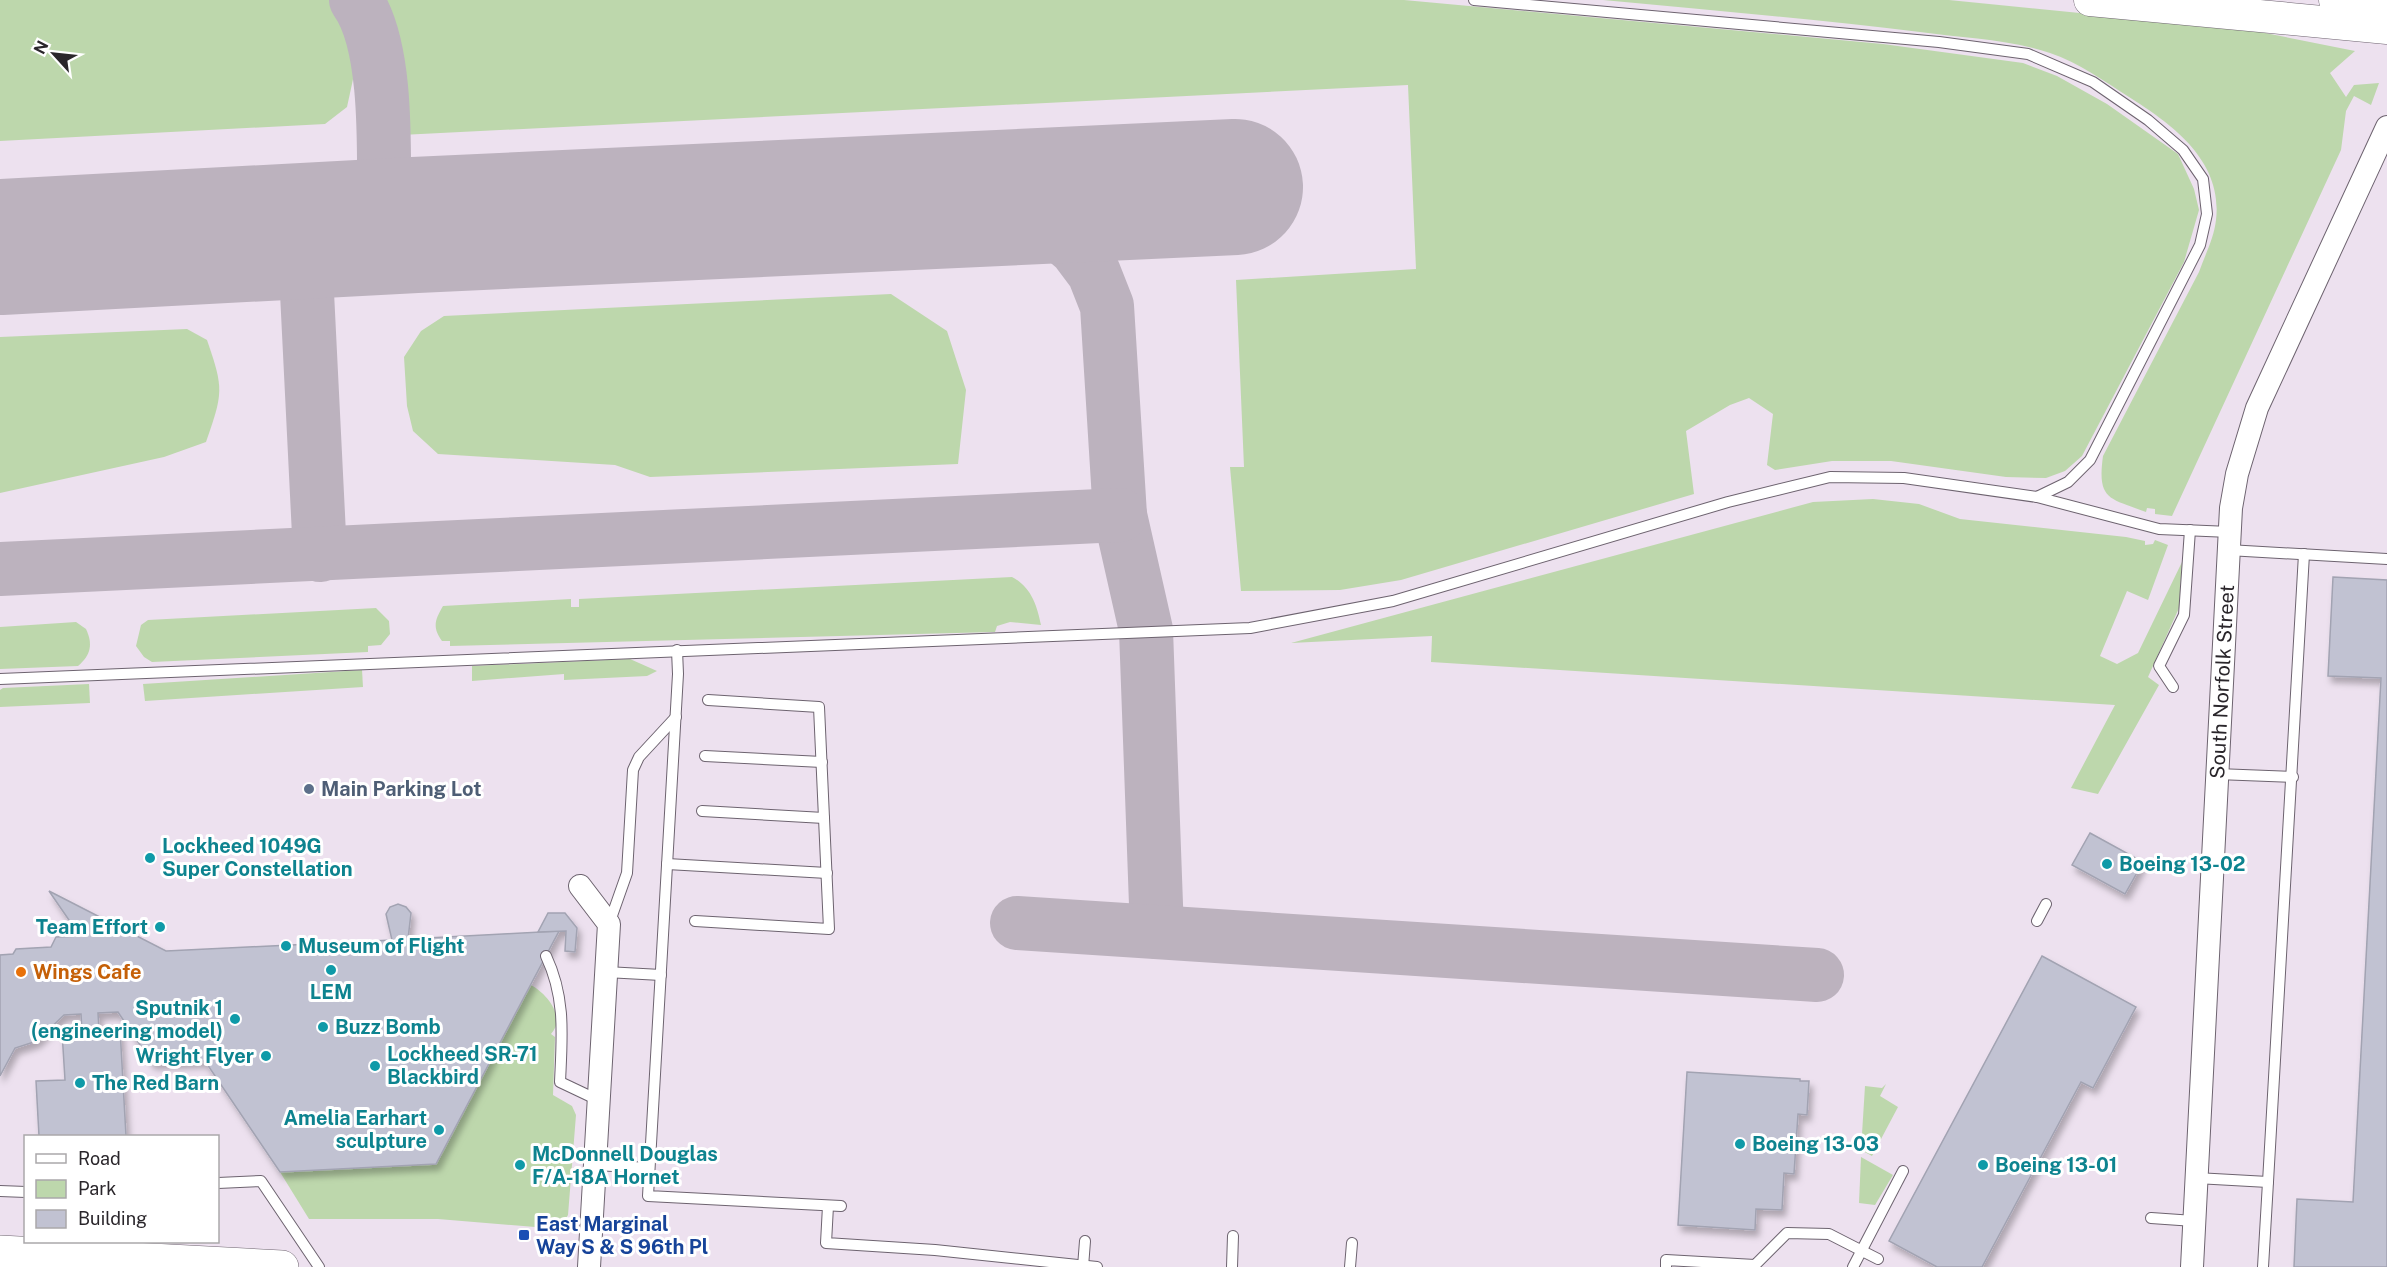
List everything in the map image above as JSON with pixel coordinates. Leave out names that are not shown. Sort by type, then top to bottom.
[{"type":"main road","points":[[2090,0],[2387,28]]},
{"type":"main road","points":[[2335,0],[2387,5]]},
{"type":"main road","points":[[0,1252],[282,1267]]},
{"type":"street","name":"South Norfolk Street","points":[[2192,1267],[2229,541],[2237,474],[2258,408],[2387,127]]},
{"type":"street","points":[[579,886],[609,924],[589,1267]]},
{"type":"lane","points":[[1474,0],[1939,42],[2028,54],[2093,82],[2148,120],[2183,150],[2203,178],[2207,213],[2200,245],[2091,460],[2068,482],[2037,497]]},
{"type":"lane","points":[[0,679],[1250,628],[1393,601],[1728,502],[1830,477],[1904,478],[2037,497],[2159,529],[2190,530],[2229,541],[2304,554],[2387,559]]},
{"type":"lane","points":[[2173,687],[2159,666],[2184,615],[2190,530]]},
{"type":"lane","points":[[2263,1267],[2294,777],[2304,554]]},
{"type":"lane","points":[[677,651],[676,717],[648,1196],[841,1206]]},
{"type":"lane","points":[[695,921],[829,929],[819,707],[708,700]]},
{"type":"lane","points":[[609,924],[627,873],[633,770],[639,757],[676,717]]},
{"type":"lane","points":[[705,756],[822,762]]},
{"type":"lane","points":[[2217,774],[2294,777]]},
{"type":"lane","points":[[702,811],[824,818]]},
{"type":"lane","points":[[667,864],[827,873]]},
{"type":"lane","points":[[2037,921],[2046,904]]},
{"type":"lane","points":[[546,956],[558,983],[563,1013],[560,1082],[598,1100]]},
{"type":"lane","points":[[606,972],[661,975]]},
{"type":"lane","points":[[595,1165],[649,1168]]},
{"type":"lane","points":[[1853,1267],[1903,1171]]},
{"type":"lane","points":[[2196,1178],[2268,1182]]},
{"type":"lane","points":[[219,1183],[261,1180],[319,1267]]},
{"type":"lane","points":[[0,1191],[24,1192]]},
{"type":"lane","points":[[828,1206],[826,1243],[935,1250],[1097,1267]]},
{"type":"lane","points":[[2151,1218],[2194,1221]]},
{"type":"lane","points":[[1666,1264],[1755,1265],[1787,1233],[1829,1234],[1878,1259]]},
{"type":"lane","points":[[1232,1267],[1233,1236]]},
{"type":"lane","points":[[1083,1266],[1085,1241]]},
{"type":"lane","points":[[1350,1267],[1352,1243]]},
{"type":"green space","points":[[0,0],[331,0],[352,41],[355,70],[347,107],[325,124],[0,141]]},
{"type":"green space","points":[[373,0],[1404,0],[1883,44],[2023,63],[2057,76],[2107,104],[2178,154],[2194,189],[2199,210],[2184,262],[2082,456],[2065,471],[2046,478],[2006,477],[1891,461],[1832,461],[1775,470],[1767,465],[1773,414],[1749,398],[1730,405],[1686,431],[1694,494],[1401,580],[1340,590],[1241,591],[1230,467],[1244,467],[1236,280],[1416,269],[1408,85],[401,135],[399,82],[393,49],[382,17]]},
{"type":"green space","points":[[1603,0],[1949,0],[2250,30],[2355,51],[2330,73],[2346,97],[2354,85],[2379,83],[2371,105],[2354,96],[2346,111],[2341,150],[2172,516],[2155,514],[2155,509],[2147,508],[2146,512],[2115,500],[2104,489],[2102,470],[2103,456],[2199,272],[2215,227],[2216,199],[2212,180],[2192,147],[2178,133],[2146,108],[2091,73],[2061,57],[2034,48],[1881,27]]},
{"type":"green space","points":[[891,294],[947,331],[966,390],[958,464],[650,477],[615,465],[438,454],[413,431],[407,406],[404,357],[421,331],[444,316]]},
{"type":"green space","points":[[187,329],[207,340],[219,381],[216,412],[206,442],[164,457],[0,493],[0,337]]},
{"type":"green space","points":[[1873,499],[1919,504],[1960,519],[2126,537],[2145,541],[2145,545],[2153,544],[2155,540],[2168,545],[2148,600],[2127,591],[2100,656],[2117,664],[2138,653],[2182,562],[2179,608],[2148,677],[2159,685],[2098,794],[2071,788],[2115,705],[1431,662],[1432,636],[1291,643],[1813,502]]},
{"type":"green space","points":[[1012,577],[1024,586],[1032,597],[1041,625],[1010,622],[997,626],[995,632],[450,646],[450,641],[442,641],[436,627],[443,606],[571,599],[571,607],[579,607],[579,599]]},
{"type":"green space","points":[[376,608],[389,621],[390,634],[381,645],[368,646],[368,652],[152,662],[144,657],[136,646],[141,625],[148,620]]},
{"type":"green space","points":[[76,622],[86,629],[90,640],[90,649],[86,658],[78,666],[0,669],[0,627]]},
{"type":"green space","points":[[630,659],[657,671],[647,676],[564,680],[564,674],[472,681],[472,666]]},
{"type":"green space","points":[[362,670],[363,687],[145,701],[143,684]]},
{"type":"green space","points":[[89,684],[90,703],[0,707],[0,690],[3,688]]},
{"type":"green space","points":[[531,985],[543,994],[556,1013],[557,1020],[551,1034],[555,1037],[553,1095],[572,1106],[576,1115],[568,1215],[559,1229],[553,1223],[547,1228],[438,1219],[309,1219],[280,1172],[436,1164]]},
{"type":"green space","points":[[1886,1084],[1880,1096],[1898,1107],[1872,1156],[1861,1150],[1865,1086],[1882,1088]]},
{"type":"green space","points":[[1861,1157],[1893,1175],[1875,1205],[1859,1203]]},
{"type":"building","points":[[2333,577],[2387,580],[2387,1267],[2294,1267],[2297,1199],[2353,1202],[2381,678],[2328,676]]},
{"type":"building","name":"Boeing 13-02","points":[[2090,833],[2143,862],[2125,894],[2072,865]]},
{"type":"building","name":"Museum of Flight","points":[[49,891],[166,951],[392,940],[386,914],[390,907],[398,904],[406,907],[411,913],[408,939],[559,931],[436,1164],[280,1172],[205,1061],[152,1063],[118,1012],[98,1013],[99,1030],[82,1031],[81,1014],[64,1015],[37,1041],[15,1048],[0,1076],[0,955],[13,954],[16,949],[51,947],[56,937],[80,936]]},
{"type":"building","points":[[548,913],[565,913],[577,928],[575,952],[565,951],[566,931],[538,932]]},
{"type":"building","name":"Boeing 13-01","points":[[2042,956],[2136,1007],[2093,1088],[2081,1082],[1982,1267],[1937,1267],[1889,1241]]},
{"type":"building","name":"The Red Barn","points":[[120,1029],[126,1135],[39,1135],[36,1081],[65,1080],[62,1032]]},
{"type":"building","name":"Boeing 13-03","points":[[1687,1072],[1809,1081],[1807,1115],[1798,1114],[1794,1174],[1784,1173],[1782,1210],[1756,1209],[1755,1230],[1678,1225]]},
{"type":"taxiway","points":[[356,0],[367,21],[375,47],[380,77],[384,142],[384,227]]},
{"type":"taxiway","points":[[964,200],[1028,213],[1049,226],[1076,249],[1094,273],[1107,306],[1120,515],[1146,630],[1157,932]]},
{"type":"taxiway","points":[[304,232],[320,555]]},
{"type":"taxiway","points":[[0,569],[1120,515]]},
{"type":"taxiway","points":[[1017,923],[1817,975]]},
{"type":"runway","points":[[0,247],[415,225],[1235,187]]},
{"type":"place","name":"Main Parking Lot","points":[[309,789]]},
{"type":"place","name":"Lockheed 1049G Super Constellation","points":[[150,858]]},
{"type":"place","name":"Boeing 13-02","points":[[2107,864]]},
{"type":"place","name":"Team Effort","points":[[160,927]]},
{"type":"place","name":"Museum of Flight","points":[[286,946]]},
{"type":"place","name":"LEM","points":[[331,970]]},
{"type":"place","name":"Wings Cafe","points":[[21,972]]},
{"type":"place","name":"Sputnik 1 (engineering model)","points":[[235,1019]]},
{"type":"place","name":"Buzz Bomb","points":[[323,1027]]},
{"type":"place","name":"Wright Flyer","points":[[266,1056]]},
{"type":"place","name":"Lockheed SR-71 Blackbird","points":[[375,1066]]},
{"type":"place","name":"The Red Barn","points":[[80,1083]]},
{"type":"place","name":"Amelia Earhart sculpture","points":[[439,1130]]},
{"type":"place","name":"Boeing 13-03","points":[[1740,1144]]},
{"type":"place","name":"McDonnell Douglas F/A-18A Hornet","points":[[520,1165]]},
{"type":"place","name":"Boeing 13-01","points":[[1983,1165]]},
{"type":"place","name":"East Marginal Way S & S 96th Pl","points":[[524,1235]]}]
